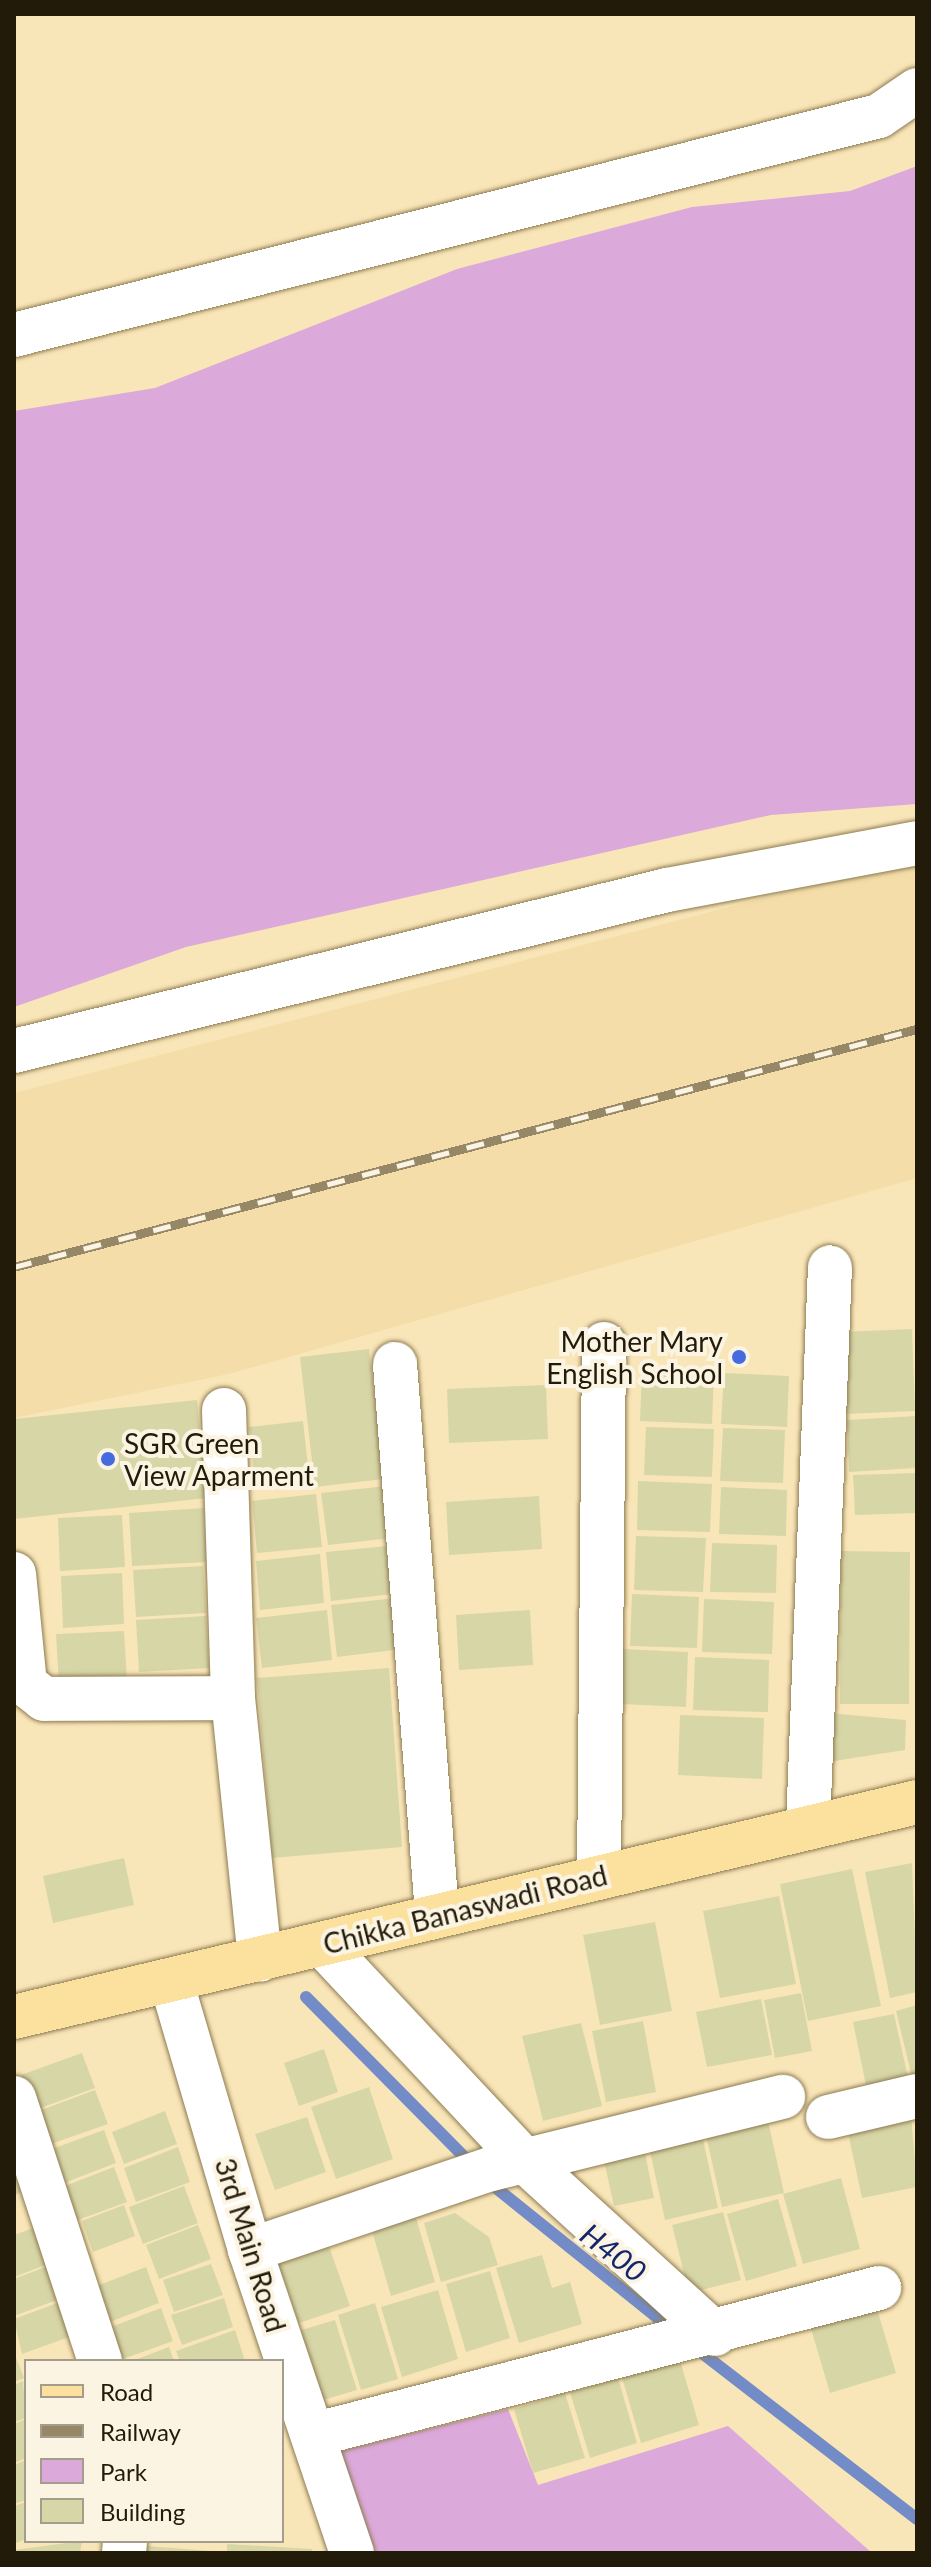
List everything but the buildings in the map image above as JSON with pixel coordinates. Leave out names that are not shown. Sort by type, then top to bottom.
[{"type":"main road","name":"Chikka Banaswadi Road","points":[[14,2017],[323,1945],[599,1875],[917,1802]]},
{"type":"street","points":[[14,335],[879,116],[917,90]]},
{"type":"street","points":[[14,1051],[667,890],[917,843]]},
{"type":"street","points":[[808,1826],[830,1267]]},
{"type":"street","points":[[599,1875],[604,1344]]},
{"type":"street","points":[[395,1364],[437,1914]]},
{"type":"street","points":[[224,1410],[233,1698],[260,1960]]},
{"type":"street","points":[[14,1574],[25,1684],[44,1699],[233,1698]]},
{"type":"street","points":[[323,1945],[489,2171],[705,2337]]},
{"type":"street","name":"3rd Main Road","points":[[171,1981],[250,2250],[352,2553]]},
{"type":"street","points":[[828,2117],[917,2096]]},
{"type":"street","points":[[250,2250],[489,2171],[783,2097]]},
{"type":"street","points":[[14,2098],[99,2359]]},
{"type":"street","points":[[313,2435],[705,2337],[879,2288]]},
{"type":"shaded area","points":[[917,858],[917,1178],[229,1374],[14,1418],[14,1093]]},
{"type":"green space","points":[[917,166],[917,804],[771,815],[186,947],[14,1007],[14,411],[155,388],[457,269],[692,207],[850,191]]},
{"type":"green space","points":[[508,2409],[538,2485],[728,2426],[872,2553],[372,2553],[337,2452]]},
{"type":"waterway","name":"H400","points":[[306,1997],[472,2165]]},
{"type":"waterway","name":"H400","points":[[485,2179],[673,2330]]},
{"type":"waterway","name":"H400","points":[[693,2346],[917,2519]]},
{"type":"railway","points":[[14,1267],[917,1029]]},
{"type":"place","name":"Mother Mary English School","points":[[739,1357]]},
{"type":"place","name":"SGR Green View Aparment","points":[[108,1459]]}]
